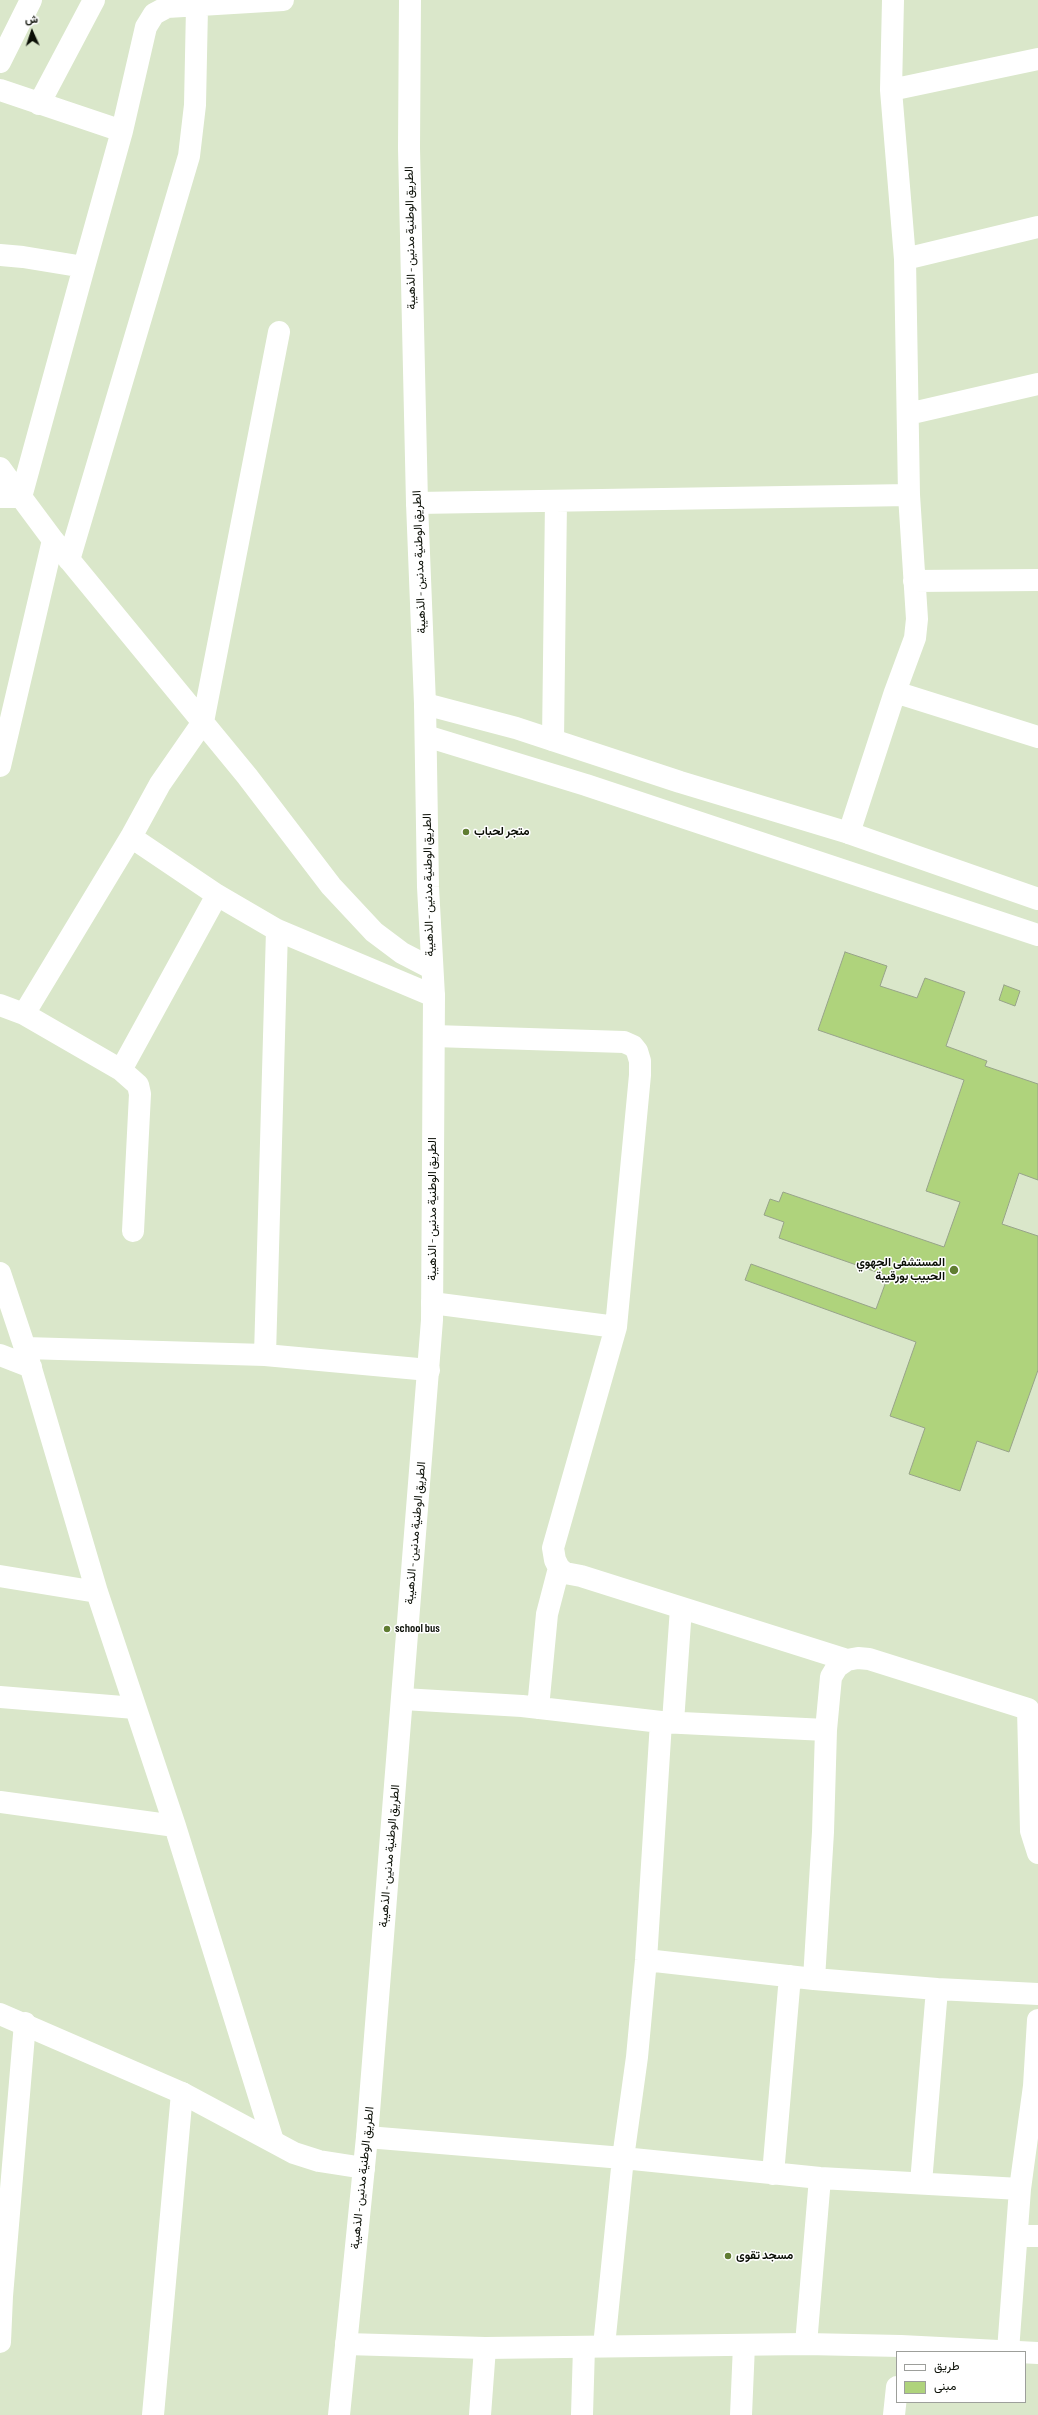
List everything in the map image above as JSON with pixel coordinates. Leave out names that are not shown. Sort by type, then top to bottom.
[{"type":"street","points":[[39,104],[94,0]]},
{"type":"street","points":[[10,497],[84,267],[122,131],[146,27],[154,14],[167,7],[197,7],[283,0]]},
{"type":"street","name":"الطريق الوطنية مدنين - الذهيبة","points":[[339,2415],[367,2137],[429,1370],[432,1303],[434,996],[431,968],[426,736],[417,503],[409,156],[410,0]]},
{"type":"street","points":[[849,834],[895,692],[915,638],[917,618],[909,495],[905,259],[891,90],[893,0]]},
{"type":"street","points":[[0,62],[28,2]]},
{"type":"street","points":[[69,560],[189,156],[195,105],[197,7]]},
{"type":"street","points":[[891,90],[1038,58]]},
{"type":"street","points":[[0,90],[122,131]]},
{"type":"street","points":[[905,259],[1038,227]]},
{"type":"street","points":[[0,255],[23,257],[84,267]]},
{"type":"street","points":[[24,1014],[131,837],[160,784],[203,722],[279,332]]},
{"type":"street","points":[[908,414],[1038,384]]},
{"type":"street","points":[[0,468],[10,497],[53,540],[203,722],[331,886],[374,932],[402,953],[431,968]]},
{"type":"street","points":[[417,503],[909,495]]},
{"type":"street","points":[[553,740],[556,501]]},
{"type":"street","points":[[0,766],[53,540]]},
{"type":"street","points":[[914,581],[1038,580]]},
{"type":"street","points":[[895,692],[1038,737]]},
{"type":"street","points":[[425,704],[516,728],[849,834],[1038,899]]},
{"type":"street","points":[[426,736],[586,785],[1038,935]]},
{"type":"street","points":[[131,837],[217,896],[277,930],[434,996]]},
{"type":"street","points":[[121,1070],[217,896]]},
{"type":"street","points":[[265,1355],[277,930]]},
{"type":"street","points":[[0,1005],[24,1014],[121,1070],[138,1085],[140,1094],[133,1231]]},
{"type":"street","points":[[434,1036],[624,1042],[633,1046],[637,1051],[640,1075],[616,1327],[553,1548],[555,1560],[559,1568],[565,1573],[581,1576],[847,1660]]},
{"type":"street","points":[[0,1273],[28,1358],[97,1592],[175,1826],[273,2141]]},
{"type":"street","points":[[432,1303],[616,1327]]},
{"type":"street","points":[[0,1356],[28,1358],[265,1355],[429,1370]]},
{"type":"street","points":[[538,1708],[547,1614],[559,1568]]},
{"type":"street","points":[[0,1576],[97,1592]]},
{"type":"street","points":[[582,2415],[623,2158],[637,2057],[667,1722],[681,1608]]},
{"type":"street","points":[[814,1979],[823,1832],[826,1730],[831,1677],[837,1667],[847,1660],[858,1658],[869,1659],[1033,1710],[1031,1831],[1038,1853]]},
{"type":"street","points":[[0,1697],[136,1708]]},
{"type":"street","points":[[403,1699],[538,1708],[667,1722],[826,1730]]},
{"type":"street","points":[[0,1802],[175,1826]]},
{"type":"street","points":[[646,1960],[814,1979],[937,1989],[1038,1994]]},
{"type":"street","points":[[773,2174],[790,1976]]},
{"type":"street","points":[[921,2183],[937,1989]]},
{"type":"street","points":[[0,2014],[25,2023],[182,2093],[294,2153],[319,2161],[364,2168]]},
{"type":"street","points":[[346,2344],[486,2348],[806,2344],[901,2349],[1008,2351],[1027,2236],[1020,2189],[1036,2086],[1038,2020]]},
{"type":"street","points":[[0,2342],[5,2191],[25,2023]]},
{"type":"street","points":[[153,2415],[182,2093]]},
{"type":"street","points":[[367,2137],[623,2158],[820,2178],[1020,2189]]},
{"type":"street","points":[[806,2344],[820,2178]]},
{"type":"street","points":[[741,2415],[744,2345]]},
{"type":"street","points":[[480,2415],[486,2348]]},
{"type":"street","points":[[1026,2352],[1038,2353]]},
{"type":"street","points":[[894,2415],[896,2396]]},
{"type":"building","name":"المستشفى الجهوي الحبيب بورقيبة","points":[[845,952],[887,966],[880,986],[917,998],[925,978],[965,992],[946,1046],[987,1061],[985,1066],[1038,1084],[1038,1180],[1019,1173],[1002,1224],[1038,1236],[1038,1370],[1009,1452],[977,1441],[960,1491],[909,1474],[925,1428],[890,1416],[916,1342],[745,1280],[751,1264],[876,1309],[888,1276],[779,1238],[784,1222],[764,1215],[770,1199],[779,1202],[783,1192],[944,1247],[960,1202],[926,1191],[964,1080],[818,1030]]},
{"type":"building","points":[[1004,985],[1020,991],[1015,1006],[999,1000]]},
{"type":"place","name":"متجر لحباب","points":[[466,832]]},
{"type":"place","name":"المستشفى الجهوي الحبيب بورقيبة","points":[[954,1270]]},
{"type":"place","name":"school bus","points":[[387,1629]]},
{"type":"place","name":"مسجد تقوى","points":[[728,2256]]}]
